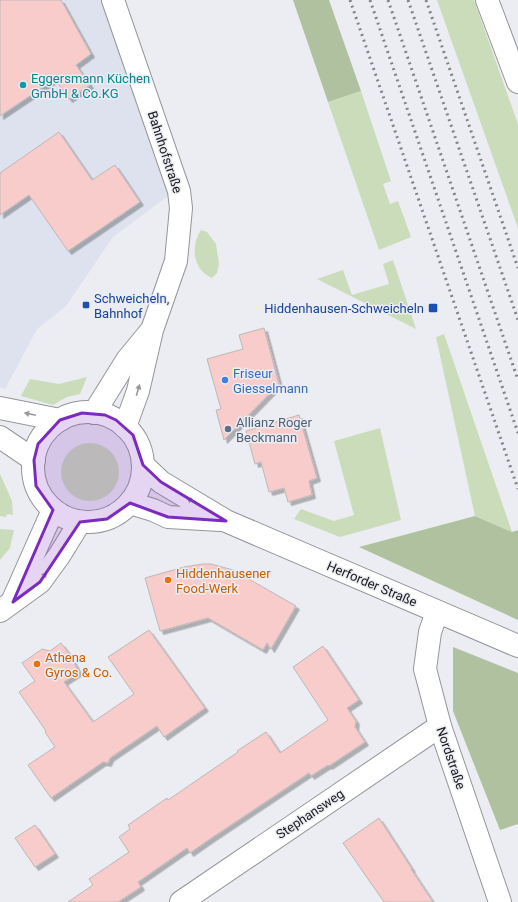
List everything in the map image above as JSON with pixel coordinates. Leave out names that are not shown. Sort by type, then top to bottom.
[{"type":"street","name":"Bahnhofstraße","points":[[113,0],[179,190],[181,208],[176,261],[152,330],[138,391],[125,427]]},
{"type":"street","points":[[487,0],[518,82]]},
{"type":"street","name":"Bahnhofstraße","points":[[94,413],[127,360],[152,330]]},
{"type":"street","points":[[0,408],[60,420]]},
{"type":"street","points":[[94,413],[105,415],[116,420],[133,435],[139,445],[142,456],[142,479],[138,492],[120,513],[107,519],[94,522],[80,522],[70,520],[53,510],[36,486],[33,473],[34,460],[38,444],[47,431],[60,420],[71,415],[94,413]]},
{"type":"street","points":[[0,437],[34,460]]},
{"type":"street","name":"Herforder Straße","points":[[143,465],[161,482],[226,521],[518,646]]},
{"type":"street","name":"Herforder Straße","points":[[130,503],[153,510],[168,517],[226,521]]},
{"type":"street","points":[[6,606],[53,510]]},
{"type":"street","points":[[6,606],[40,582],[59,556],[80,522]]},
{"type":"street","name":"Nordstraße","points":[[437,612],[430,632],[425,669],[440,726],[500,902]]},
{"type":"street","name":"Stephansweg","points":[[180,902],[440,726]]},
{"type":"highlighted area","points":[[82,413],[105,415],[116,420],[133,435],[143,465],[161,482],[226,521],[168,517],[130,503],[107,519],[80,522],[40,582],[13,602],[53,510],[36,486],[34,460],[38,444],[60,420]]},
{"type":"shaded area","points":[[0,0],[102,0],[172,193],[113,237],[66,306],[37,329],[5,389],[0,387]]},
{"type":"green space","points":[[293,0],[329,0],[361,91],[328,102]]},
{"type":"green space","points":[[437,0],[474,0],[518,124],[518,228]]},
{"type":"green space","points":[[361,91],[391,181],[383,184],[390,204],[398,201],[411,237],[379,250],[328,102]]},
{"type":"green space","points":[[201,230],[207,232],[216,244],[219,264],[217,273],[212,278],[201,269],[197,264],[195,257],[195,243]]},
{"type":"green space","points":[[393,260],[416,329],[317,279],[343,270],[352,295],[389,284],[383,264]]},
{"type":"green space","points":[[444,334],[512,532],[475,516],[436,337]]},
{"type":"green space","points":[[87,377],[80,394],[67,397],[53,405],[21,396],[30,379],[59,384]]},
{"type":"green space","points":[[380,428],[401,520],[340,537],[294,519],[301,509],[334,521],[354,515],[334,441]]},
{"type":"green space","points":[[84,443],[96,443],[111,451],[119,466],[119,478],[111,493],[96,501],[84,501],[69,493],[61,478],[61,466],[69,451]]},
{"type":"green space","points":[[0,474],[12,501],[13,515],[7,514],[6,517],[0,516]]},
{"type":"green space","points":[[475,516],[512,532],[518,530],[518,620],[359,547]]},
{"type":"green space","points":[[0,529],[14,530],[10,548],[0,560]]},
{"type":"green space","points":[[453,647],[518,673],[518,824],[500,830],[453,711]]},
{"type":"building","name":"Eggersmann Küchen GmbH & Co.KG","points":[[0,0],[61,0],[91,54],[76,65],[90,85],[69,99],[55,79],[0,116]]},
{"type":"building","points":[[59,132],[92,180],[115,165],[140,202],[68,251],[29,195],[0,215],[0,173]]},
{"type":"building","points":[[264,328],[279,384],[224,440],[216,410],[221,409],[207,359],[243,349],[239,335]]},
{"type":"building","points":[[299,415],[317,478],[309,481],[312,495],[288,502],[284,488],[269,492],[261,462],[255,464],[246,431]]},
{"type":"building","points":[[211,564],[233,570],[296,606],[271,649],[267,643],[263,650],[208,618],[160,631],[145,578],[184,567]]},
{"type":"building","points":[[149,630],[205,708],[164,737],[157,726],[110,758],[108,763],[103,762],[51,798],[28,765],[55,747],[45,732],[46,731],[19,692],[35,681],[22,663],[42,649],[50,651],[61,643],[70,655],[79,672],[64,682],[93,722],[134,694],[108,657]]},
{"type":"building","points":[[323,646],[359,700],[347,708],[356,721],[355,727],[365,742],[311,776],[309,773],[190,853],[187,848],[138,882],[141,887],[118,902],[68,902],[93,885],[89,879],[129,852],[119,837],[130,829],[128,825],[167,798],[168,800],[266,732],[280,753],[328,720],[293,667]]},
{"type":"building","points":[[379,818],[433,902],[384,902],[343,843]]},
{"type":"building","points":[[35,825],[55,854],[35,867],[15,838]]},
{"type":"railway","points":[[350,0],[518,489]]},
{"type":"railway","points":[[370,0],[518,433]]},
{"type":"railway","points":[[388,0],[518,380]]},
{"type":"railway","points":[[408,0],[518,320]]},
{"type":"railway","points":[[426,0],[518,268]]},
{"type":"place","name":"Eggersmann Küchen GmbH & Co.KG","points":[[23,85]]},
{"type":"place","name":"Schweicheln, Bahnhof","points":[[86,305]]},
{"type":"place","name":"Hiddenhausen-Schweicheln","points":[[433,308]]},
{"type":"place","name":"Friseur Giesselmann","points":[[225,380]]},
{"type":"place","name":"Allianz Roger Beckmann","points":[[228,429]]},
{"type":"place","name":"Hiddenhausener Food-Werk","points":[[168,580]]},
{"type":"place","name":"Athena Gyros & Co.","points":[[37,664]]}]
